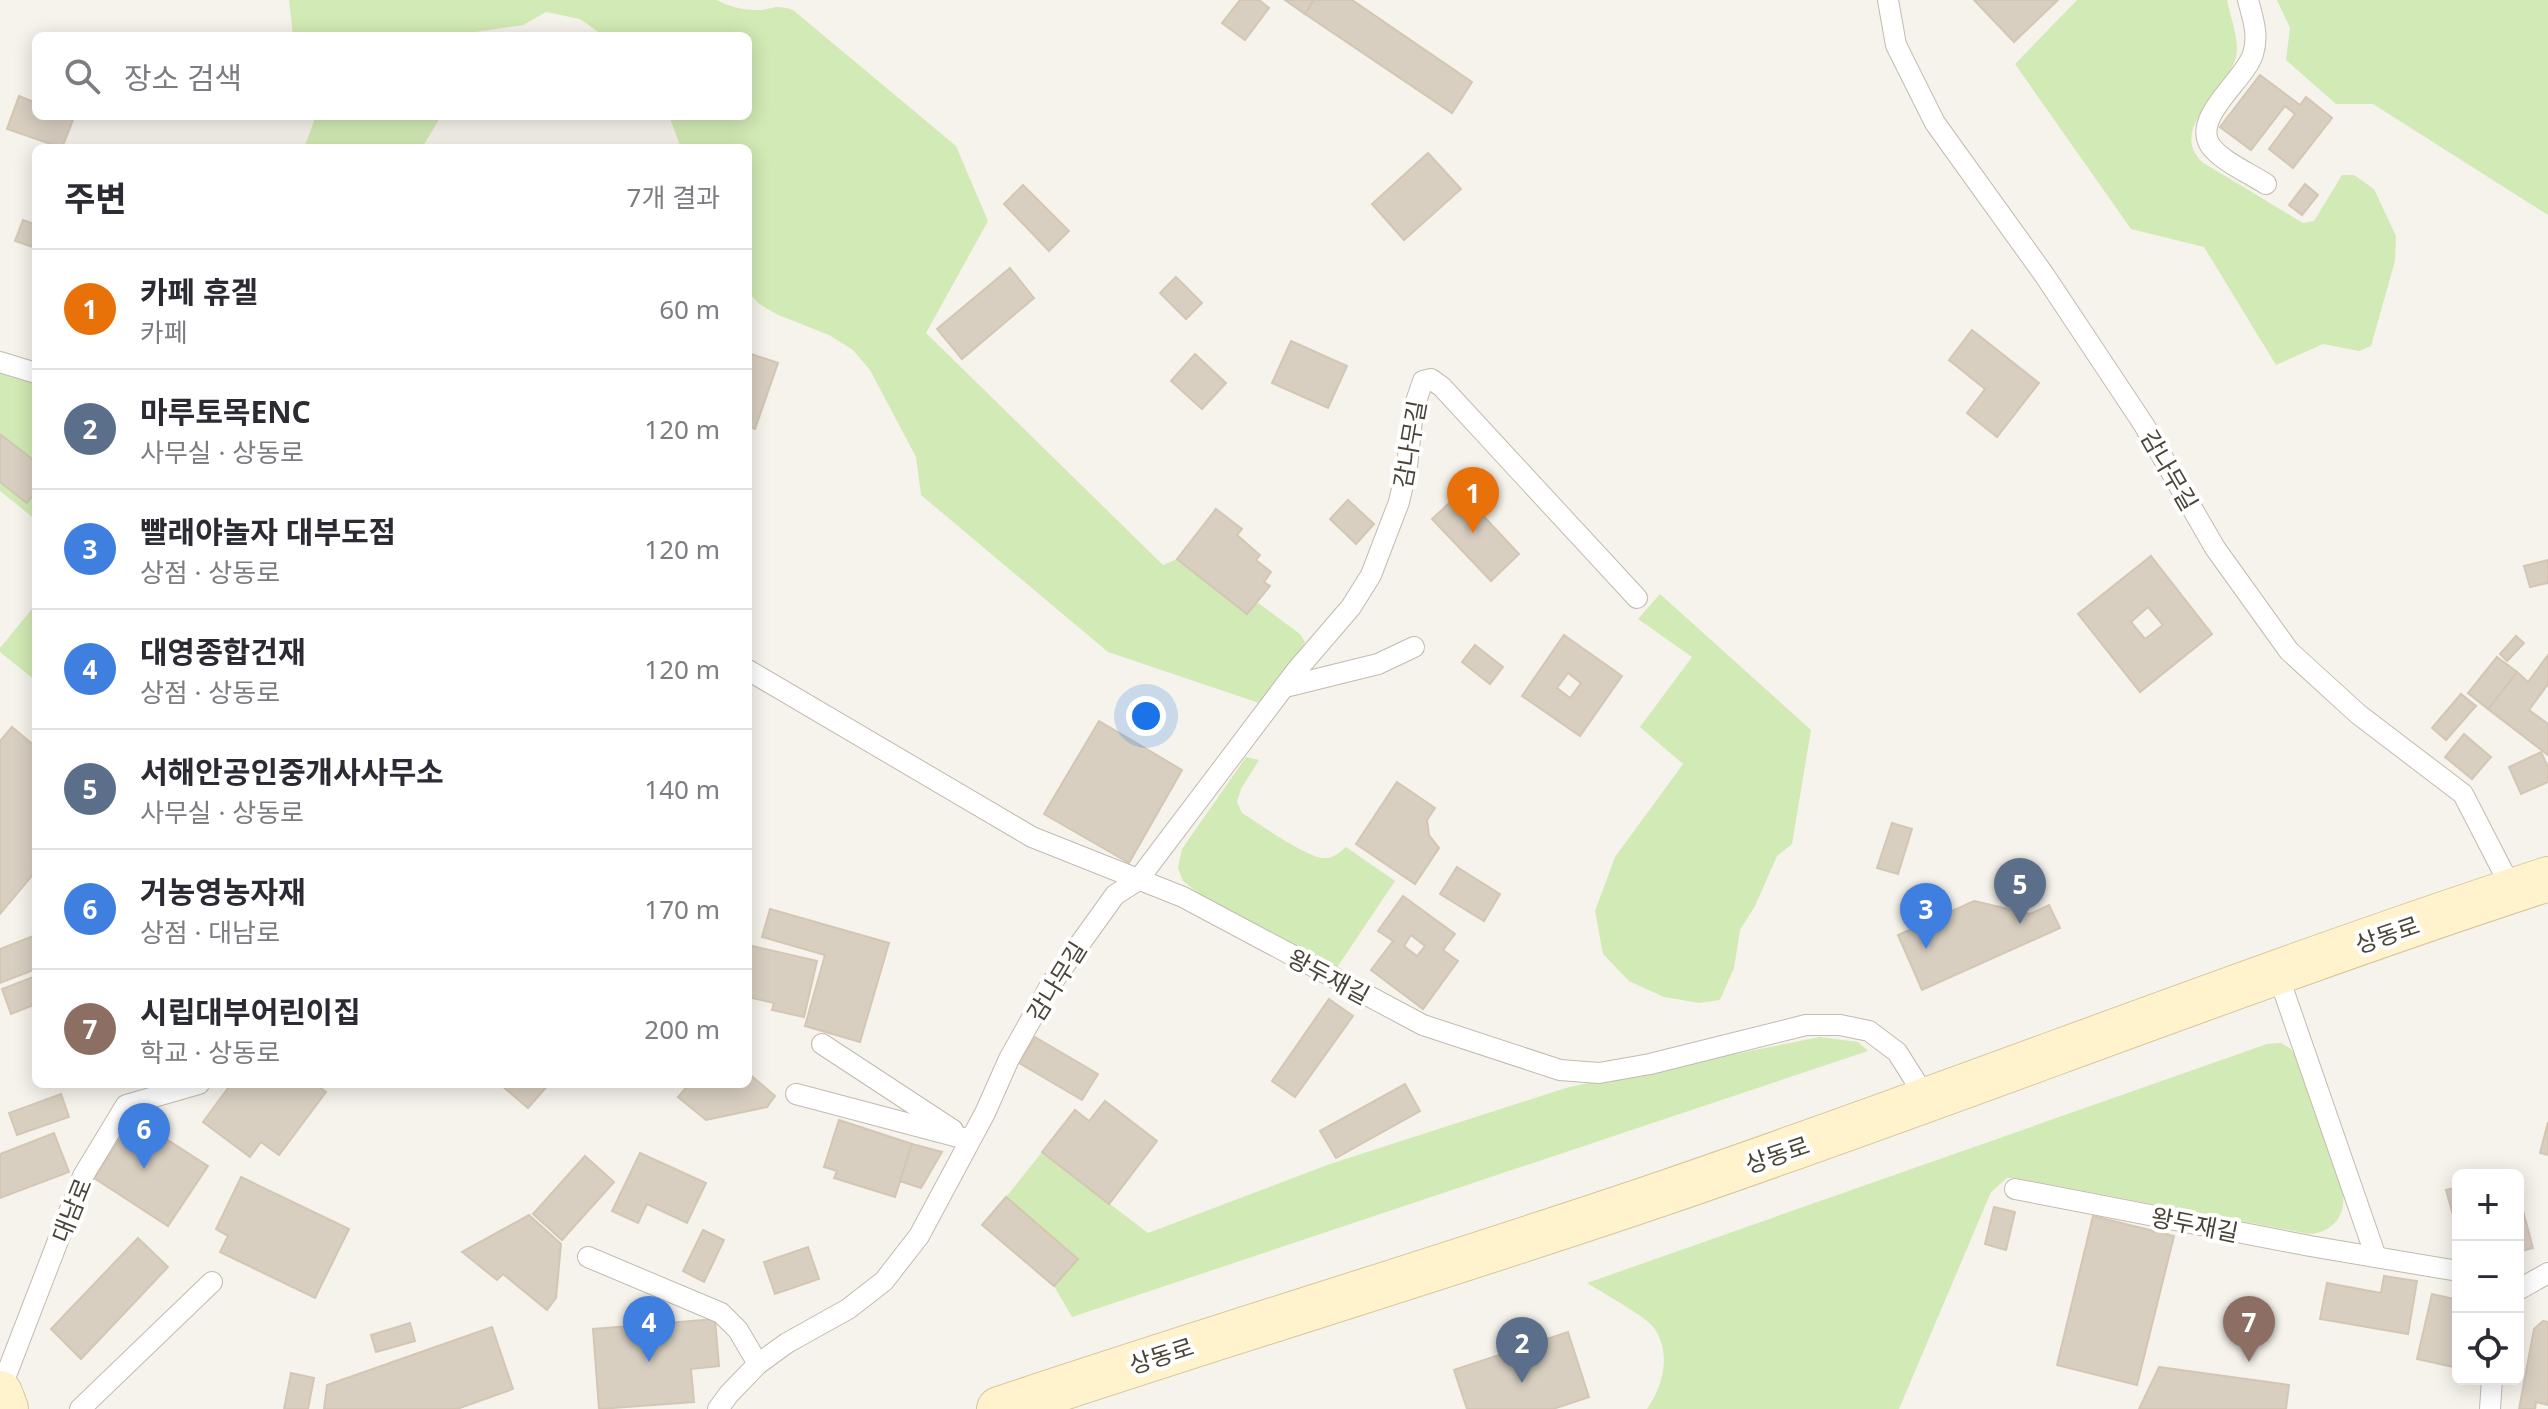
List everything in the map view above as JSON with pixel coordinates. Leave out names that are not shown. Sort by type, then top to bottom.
[{"type":"street","name":"상동로","points":[[999,1409],[1660,1194],[1928,1101],[2277,972],[2531,885]]},
{"type":"street","name":"대남로","points":[[0,1392],[6,1409]]},
{"type":"lane","name":"감나무길","points":[[1888,0],[1896,45],[1935,123],[2045,276],[2144,425],[2215,548],[2289,651],[2358,714],[2463,794],[2531,885]]},
{"type":"lane","points":[[2248,0],[2256,30],[2252,58],[2210,117],[2206,129],[2208,142],[2215,151],[2266,184]]},
{"type":"lane","points":[[0,362],[32,372]]},
{"type":"lane","name":"감나무길","points":[[718,1409],[758,1364],[787,1343],[848,1309],[884,1281],[919,1236],[1009,1059],[1051,984],[1115,895],[1138,880],[1285,687],[1351,607],[1371,575],[1399,502],[1407,467],[1413,410],[1423,381],[1431,379],[1442,387],[1637,598]]},
{"type":"lane","points":[[1285,687],[1378,664],[1414,647]]},
{"type":"lane","name":"왕두재길","points":[[752,672],[1032,837],[1183,897],[1423,1025],[1560,1070],[1599,1073],[1650,1064],[1806,1025],[1840,1025],[1869,1031],[1897,1052],[1928,1101]]},
{"type":"lane","points":[[2277,972],[2376,1257]]},
{"type":"lane","points":[[822,1044],[970,1140]]},
{"type":"lane","name":"대남로","points":[[0,1392],[83,1176],[126,1105],[185,1088]]},
{"type":"lane","points":[[796,1094],[970,1140]]},
{"type":"lane","name":"왕두재길","points":[[2015,1189],[2452,1270]]},
{"type":"lane","points":[[588,1257],[721,1313],[738,1330],[758,1364]]},
{"type":"lane","points":[[80,1409],[212,1282]]},
{"type":"lane","points":[[2490,1409],[2492,1385]]},
{"type":"green space","points":[[289,0],[717,0],[745,9],[781,7],[793,10],[956,146],[988,221],[926,333],[1163,565],[1177,559],[1247,614],[1257,602],[1300,634],[1305,642],[1300,652],[1259,703],[1108,652],[921,495],[916,457],[870,370],[853,350],[829,335],[776,314],[752,296],[752,144],[680,144],[670,120],[752,120],[752,32],[598,32],[580,19],[546,12],[523,25],[475,32],[293,32]]},
{"type":"green space","points":[[2077,0],[2227,0],[2237,43],[2234,64],[2197,121],[2192,134],[2193,148],[2202,162],[2303,223],[2314,221],[2342,175],[2354,175],[2374,189],[2396,236],[2395,261],[2371,346],[2359,351],[2323,344],[2276,365],[2204,247],[2131,229],[2015,64]]},
{"type":"green space","points":[[2277,0],[2548,0],[2548,215],[2373,104],[2336,104],[2286,60],[2290,28]]},
{"type":"green space","points":[[314,120],[439,120],[424,144],[306,144]]},
{"type":"green space","points":[[0,373],[32,382],[32,517],[0,491]]},
{"type":"green space","points":[[1660,594],[1811,730],[1792,844],[1777,856],[1755,906],[1740,930],[1734,968],[1720,1000],[1699,1003],[1664,997],[1629,981],[1603,954],[1595,911],[1615,857],[1683,764],[1640,727],[1692,657],[1638,619]]},
{"type":"green space","points":[[32,609],[32,678],[0,652]]},
{"type":"green space","points":[[1246,757],[1259,760],[1241,789],[1237,802],[1242,813],[1315,856],[1329,858],[1346,847],[1395,881],[1336,969],[1202,896],[1183,881],[1178,868],[1182,849]]},
{"type":"green space","points":[[1820,1037],[1858,1042],[1868,1051],[1072,1317],[1054,1286],[1078,1258],[1006,1197],[1042,1152],[1148,1233],[1330,1164],[1569,1087]]},
{"type":"green space","points":[[2281,1043],[2291,1049],[2297,1059],[2343,1192],[2340,1215],[2331,1226],[2309,1234],[2007,1178],[1991,1192],[1899,1409],[1647,1409],[1663,1370],[1660,1338],[1643,1318],[1587,1283],[2267,1044]]},
{"type":"building","points":[[1240,0],[1259,0],[1269,8],[1245,40],[1222,23]]},
{"type":"building","points":[[1285,0],[1314,0],[1305,14]]},
{"type":"building","points":[[1314,0],[1352,0],[1472,82],[1452,113],[1305,14]]},
{"type":"building","points":[[1974,0],[2058,0],[2014,42]]},
{"type":"building","points":[[2260,75],[2300,105],[2306,97],[2332,118],[2293,168],[2269,149],[2295,114],[2285,106],[2251,150],[2220,127]]},
{"type":"building","points":[[19,96],[32,101],[32,120],[73,120],[64,144],[50,144],[7,129]]},
{"type":"building","points":[[1428,153],[1461,189],[1404,240],[1372,204]]},
{"type":"building","points":[[2305,184],[2318,195],[2302,215],[2289,205]]},
{"type":"building","points":[[1023,185],[1069,231],[1049,251],[1004,204]]},
{"type":"building","points":[[23,220],[32,223],[32,247],[15,241]]},
{"type":"building","points":[[1010,268],[1034,298],[962,359],[937,329]]},
{"type":"building","points":[[1176,277],[1202,303],[1186,319],[1160,293]]},
{"type":"building","points":[[1972,330],[2039,383],[1997,437],[1967,413],[1985,389],[1949,360]]},
{"type":"building","points":[[1291,341],[1347,366],[1328,408],[1272,383]]},
{"type":"building","points":[[752,354],[778,363],[755,429],[752,428]]},
{"type":"building","points":[[1195,354],[1226,383],[1202,409],[1171,381]]},
{"type":"building","points":[[0,434],[32,459],[32,496],[27,503],[0,482]]},
{"type":"building","points":[[1461,492],[1519,554],[1491,581],[1432,519]]},
{"type":"building","points":[[1348,500],[1374,524],[1356,544],[1330,519]]},
{"type":"building","points":[[1216,509],[1242,529],[1237,535],[1260,555],[1256,560],[1271,572],[1264,582],[1270,586],[1247,614],[1177,559]]},
{"type":"building","points":[[2151,556],[2212,634],[2140,692],[2078,614]],"holes":[[[2148,607],[2163,625],[2145,639],[2131,622]]]},
{"type":"building","points":[[2548,560],[2548,583],[2530,587],[2524,566]]},
{"type":"building","points":[[1564,635],[1622,676],[1580,736],[1522,696]],"holes":[[[1568,673],[1581,683],[1570,698],[1557,688]]]},
{"type":"building","points":[[2516,636],[2524,643],[2507,661],[2500,654]]},
{"type":"building","points":[[1475,645],[1503,667],[1490,684],[1462,662]]},
{"type":"building","points":[[2548,655],[2548,684],[2529,710],[2548,724],[2548,755],[2488,709],[2517,672],[2528,682]]},
{"type":"building","points":[[2497,657],[2517,672],[2488,709],[2468,693]]},
{"type":"building","points":[[2461,694],[2476,706],[2446,740],[2432,728]]},
{"type":"building","points":[[1099,721],[1182,770],[1129,863],[1044,814]]},
{"type":"building","points":[[12,727],[32,744],[32,876],[0,914],[0,741]]},
{"type":"building","points":[[2464,734],[2491,757],[2472,779],[2445,757]]},
{"type":"building","points":[[2541,752],[2548,767],[2548,782],[2521,794],[2509,767]]},
{"type":"building","points":[[1397,782],[1435,808],[1427,820],[1429,835],[1439,848],[1415,884],[1356,844]]},
{"type":"building","points":[[1892,823],[1912,829],[1898,874],[1877,868]]},
{"type":"building","points":[[1457,867],[1500,894],[1484,921],[1440,894]]},
{"type":"building","points":[[1403,896],[1455,934],[1443,950],[1458,961],[1423,1009],[1371,970],[1393,941],[1378,931]],"holes":[[[1411,935],[1425,946],[1417,956],[1404,946]]]},
{"type":"building","points":[[1974,901],[2030,914],[2049,905],[2060,928],[1922,990],[1898,935]]},
{"type":"building","points":[[770,909],[889,943],[860,1042],[805,1026],[825,955],[762,937]]},
{"type":"building","points":[[32,937],[32,971],[0,983],[0,949]]},
{"type":"building","points":[[752,946],[817,961],[804,1017],[772,1010],[774,1003],[752,998]]},
{"type":"building","points":[[32,978],[32,1006],[11,1014],[2,989]]},
{"type":"building","points":[[1329,999],[1353,1016],[1295,1097],[1272,1081]]},
{"type":"building","points":[[1035,1037],[1098,1074],[1082,1100],[1019,1063]]},
{"type":"building","points":[[752,1076],[775,1096],[767,1107],[706,1120],[678,1097],[686,1088],[752,1088]]},
{"type":"building","points":[[1405,1084],[1420,1111],[1336,1158],[1320,1131]]},
{"type":"building","points":[[228,1088],[320,1088],[326,1092],[279,1155],[261,1142],[250,1157],[203,1122]]},
{"type":"building","points":[[505,1088],[546,1088],[528,1108]]},
{"type":"building","points":[[61,1094],[69,1117],[17,1135],[9,1113]]},
{"type":"building","points":[[1105,1101],[1157,1141],[1109,1204],[1042,1152],[1075,1110],[1089,1121]]},
{"type":"building","points":[[134,1118],[208,1166],[168,1226],[94,1178]]},
{"type":"building","points":[[839,1120],[912,1144],[895,1197],[834,1178],[837,1171],[824,1167]]},
{"type":"building","points":[[2548,1122],[2548,1155],[2540,1153]]},
{"type":"building","points":[[54,1133],[69,1172],[0,1198],[0,1154]]},
{"type":"building","points":[[912,1144],[942,1152],[921,1188],[900,1181]]},
{"type":"building","points":[[640,1153],[706,1183],[687,1223],[647,1204],[638,1223],[612,1211]]},
{"type":"building","points":[[585,1156],[614,1182],[562,1240],[533,1214]]},
{"type":"building","points":[[241,1177],[349,1229],[315,1298],[220,1252],[228,1236],[216,1229]]},
{"type":"building","points":[[2452,1188],[2452,1212],[2446,1190]]},
{"type":"building","points":[[1006,1197],[1078,1259],[1054,1286],[982,1225]]},
{"type":"building","points":[[1994,1207],[2015,1212],[2006,1250],[1985,1244]]},
{"type":"building","points":[[2524,1214],[2533,1248],[2524,1250]]},
{"type":"building","points":[[529,1215],[561,1244],[556,1298],[547,1310],[503,1274],[497,1280],[462,1252]]},
{"type":"building","points":[[2093,1216],[2174,1236],[2137,1385],[2057,1365]]},
{"type":"building","points":[[703,1230],[724,1240],[704,1282],[683,1271]]},
{"type":"building","points":[[138,1238],[168,1267],[81,1359],[51,1329]]},
{"type":"building","points":[[808,1247],[819,1279],[775,1294],[764,1262]]},
{"type":"building","points":[[2384,1276],[2417,1281],[2408,1334],[2320,1319],[2327,1283],[2381,1293]]},
{"type":"building","points":[[2432,1294],[2452,1299],[2452,1367],[2417,1359]]},
{"type":"building","points":[[715,1319],[719,1366],[691,1369],[694,1402],[599,1409],[593,1329]]},
{"type":"building","points":[[2543,1321],[2548,1322],[2548,1405],[2536,1402],[2535,1409],[2519,1409],[2524,1385],[2534,1329]]},
{"type":"building","points":[[410,1323],[415,1341],[376,1352],[371,1335]]},
{"type":"building","points":[[492,1327],[513,1389],[457,1409],[324,1409],[327,1385]]},
{"type":"building","points":[[1568,1332],[1589,1397],[1553,1409],[1467,1409],[1454,1370]]},
{"type":"building","points":[[2159,1367],[2289,1385],[2286,1409],[2139,1409]]},
{"type":"building","points":[[291,1373],[314,1378],[308,1409],[284,1409]]},
{"type":"place","name":"카페 휴겔","points":[[1473,533]]},
{"type":"place","name":"서해안공인중개사사무소","points":[[2020,924]]},
{"type":"place","name":"빨래야놀자 대부도점","points":[[1926,949]]},
{"type":"place","name":"거농영농자재","points":[[144,1169]]},
{"type":"place","name":"대영종합건재","points":[[649,1362]]},
{"type":"place","name":"시립대부어린이집","points":[[2249,1362]]},
{"type":"place","name":"마루토목ENC","points":[[1522,1383]]}]
